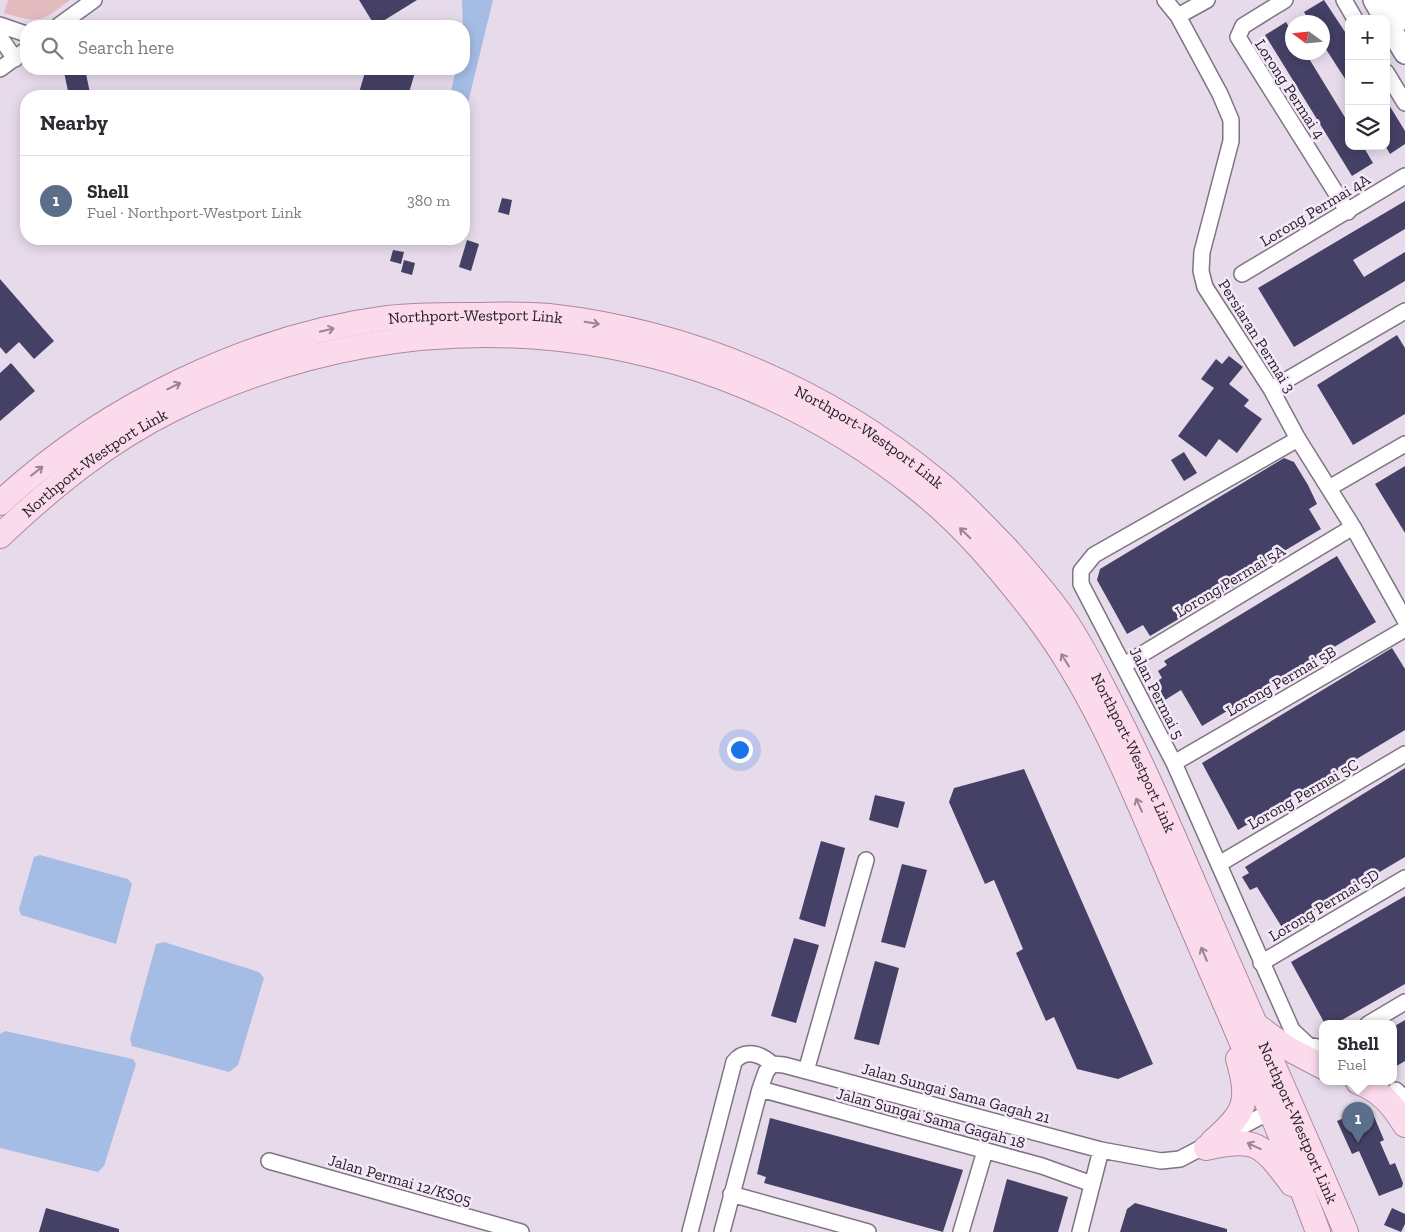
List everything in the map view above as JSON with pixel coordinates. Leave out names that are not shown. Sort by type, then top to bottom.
[{"type":"main road","points":[[1374,0],[1383,15]]},
{"type":"main road","points":[[1394,0],[1405,19]]},
{"type":"main road","points":[[1390,27],[1405,53]]},
{"type":"main road","name":"Northport-Westport Link","points":[[0,503],[27,479],[89,433],[133,406],[201,372],[289,340],[386,318],[428,315],[546,316],[638,332],[719,355],[757,370],[848,419],[885,442],[939,482],[992,534],[1055,605],[1086,656],[1142,761],[1254,1023],[1282,1107],[1309,1208],[1318,1232]]},
{"type":"main road","name":"Northport-Westport Link","points":[[0,536],[45,493],[86,462],[171,409],[288,363],[355,346],[417,338],[474,334],[525,336],[615,347],[659,356],[696,368],[778,401],[821,422],[923,493],[996,565],[1038,618],[1090,704],[1113,748],[1214,977],[1346,1232]]},
{"type":"main road","points":[[1207,1145],[1233,1124],[1245,1097],[1245,1086],[1214,977]]},
{"type":"main road","points":[[1254,1023],[1287,1048],[1319,1065]]},
{"type":"main road","points":[[1366,1085],[1385,1097],[1405,1125]]},
{"type":"main road","points":[[1207,1145],[1237,1142],[1256,1146],[1274,1160],[1309,1208]]},
{"type":"street","points":[[66,20],[94,0]]},
{"type":"street","name":"Persiaran Permai 3","points":[[1165,0],[1178,16],[1220,94],[1231,120],[1231,141],[1207,233],[1201,272],[1205,288],[1271,389],[1298,439],[1330,488],[1405,620]]},
{"type":"street","points":[[1178,16],[1207,0]]},
{"type":"street","name":"Lorong Permai 4","points":[[1285,0],[1243,26],[1238,37],[1348,212]]},
{"type":"street","points":[[1344,0],[1353,15]]},
{"type":"street","points":[[0,25],[20,32]]},
{"type":"street","points":[[0,37],[20,54],[0,69]]},
{"type":"street","points":[[1390,79],[1405,104]]},
{"type":"street","name":"Lorong Permai 4A","points":[[1242,274],[1405,176]]},
{"type":"street","points":[[1271,389],[1405,311]]},
{"type":"street","name":"Jalan Permai 5","points":[[1298,439],[1094,555],[1082,571],[1080,584],[1174,763],[1292,1030],[1308,1045],[1319,1047]]},
{"type":"street","points":[[1330,488],[1405,444]]},
{"type":"street","name":"Lorong Permai 5A","points":[[1124,665],[1353,527]]},
{"type":"street","name":"Lorong Permai 5B","points":[[1174,763],[1405,629]]},
{"type":"street","name":"Lorong Permai 5C","points":[[1219,864],[1405,754]]},
{"type":"street","points":[[806,1071],[866,860]]},
{"type":"street","name":"Lorong Permai 5D","points":[[1261,963],[1405,878]]},
{"type":"street","points":[[1375,1020],[1405,1002]]},
{"type":"street","points":[[690,1232],[734,1062],[742,1054],[762,1056],[772,1064],[766,1072],[760,1089],[722,1232]]},
{"type":"street","name":"Jalan Sungai Sama Gagah 21","points":[[772,1064],[806,1071],[1101,1150],[1161,1161],[1180,1159],[1282,1107]]},
{"type":"street","name":"Jalan Sungai Sama Gagah 18","points":[[760,1089],[1042,1166],[1092,1184]]},
{"type":"street","points":[[1080,1232],[1101,1150]]},
{"type":"street","points":[[961,1232],[985,1151]]},
{"type":"street","name":"Jalan Permai 12/KS05","points":[[269,1162],[520,1232]]},
{"type":"street","points":[[731,1194],[841,1228],[868,1232]]},
{"type":"shaded area","points":[[8,0],[70,0],[46,17],[33,20],[4,13]]},
{"type":"water","points":[[462,0],[493,0],[470,94],[470,90],[451,90],[455,75],[470,75],[470,20],[463,20]]},
{"type":"water","points":[[40,855],[128,879],[132,884],[116,944],[21,915],[19,909],[34,857]]},
{"type":"water","points":[[164,942],[259,972],[264,978],[238,1065],[229,1072],[132,1046],[130,1039],[156,944]]},
{"type":"water","points":[[5,1031],[133,1059],[136,1064],[104,1166],[98,1172],[0,1148],[0,1034]]},
{"type":"building","points":[[359,0],[417,0],[385,20],[371,20]]},
{"type":"building","points":[[1324,0],[1345,32],[1345,79],[1330,55],[1330,15],[1306,15],[1304,12]]},
{"type":"building","points":[[1285,23],[1285,60],[1310,60],[1345,117],[1345,150],[1365,150],[1373,163],[1352,176],[1265,35]]},
{"type":"building","points":[[65,75],[86,75],[89,90],[68,90]]},
{"type":"building","points":[[364,75],[414,75],[410,90],[360,90]]},
{"type":"building","points":[[1390,107],[1405,131],[1405,144],[1390,154],[1388,150],[1390,150]]},
{"type":"building","points":[[502,198],[512,200],[509,215],[498,212]]},
{"type":"building","points":[[1405,201],[1405,229],[1353,260],[1364,277],[1405,252],[1405,281],[1294,347],[1258,288]]},
{"type":"building","points":[[470,241],[479,244],[471,271],[459,267],[466,245],[470,245]]},
{"type":"building","points":[[393,250],[404,252],[401,264],[390,261]]},
{"type":"building","points":[[404,260],[415,263],[412,275],[401,272]]},
{"type":"building","points":[[0,279],[54,341],[34,359],[19,342],[6,354],[0,347]]},
{"type":"building","points":[[1397,335],[1405,348],[1405,414],[1353,445],[1317,385]]},
{"type":"building","points":[[1229,356],[1243,367],[1229,384],[1249,400],[1244,406],[1262,419],[1237,453],[1219,439],[1206,457],[1178,436],[1214,388],[1201,379],[1216,359],[1222,364]]},
{"type":"building","points":[[11,363],[35,391],[0,421],[0,373]]},
{"type":"building","points":[[1184,452],[1197,473],[1184,481],[1171,460]]},
{"type":"building","points":[[1284,458],[1294,462],[1308,485],[1317,504],[1309,509],[1321,529],[1234,581],[1236,585],[1150,636],[1143,625],[1127,634],[1097,580],[1100,569]]},
{"type":"building","points":[[1405,466],[1405,533],[1375,484]]},
{"type":"building","points":[[1337,556],[1376,622],[1202,726],[1181,690],[1165,700],[1154,683],[1162,678],[1158,671],[1167,665],[1164,661]]},
{"type":"building","points":[[1392,648],[1405,669],[1405,730],[1238,830],[1202,763]]},
{"type":"building","points":[[1405,768],[1405,857],[1283,929],[1257,887],[1250,890],[1242,877],[1249,873],[1245,867]]},
{"type":"building","points":[[1024,769],[1153,1064],[1118,1079],[1077,1069],[1054,1017],[1046,1021],[1016,953],[1023,949],[994,880],[985,884],[949,802],[954,788]]},
{"type":"building","points":[[875,795],[905,802],[898,828],[869,820]]},
{"type":"building","points":[[821,841],[845,848],[825,927],[799,919]]},
{"type":"building","points":[[902,864],[927,870],[905,948],[881,942]]},
{"type":"building","points":[[1405,896],[1405,984],[1342,1020],[1323,1020],[1291,962]]},
{"type":"building","points":[[794,938],[819,945],[796,1023],[771,1016]]},
{"type":"building","points":[[875,961],[899,968],[879,1045],[854,1039]]},
{"type":"building","points":[[1405,1020],[1405,1061],[1397,1066],[1397,1025]]},
{"type":"building","points":[[1370,1107],[1384,1140],[1380,1142],[1390,1165],[1395,1163],[1403,1183],[1402,1187],[1379,1196],[1359,1151],[1352,1154],[1337,1121]]},
{"type":"building","points":[[770,1118],[963,1170],[943,1232],[764,1183],[766,1177],[757,1174]]},
{"type":"building","points":[[1007,1179],[1068,1197],[1058,1232],[993,1232]]},
{"type":"building","points":[[1135,1203],[1227,1229],[1227,1232],[1120,1232],[1127,1209]]},
{"type":"building","points":[[46,1208],[119,1229],[119,1232],[39,1232]]},
{"type":"building","points":[[1392,1208],[1405,1214],[1405,1224],[1401,1232],[1384,1225]]},
{"type":"place","name":"Shell","points":[[1358,1143]]}]
